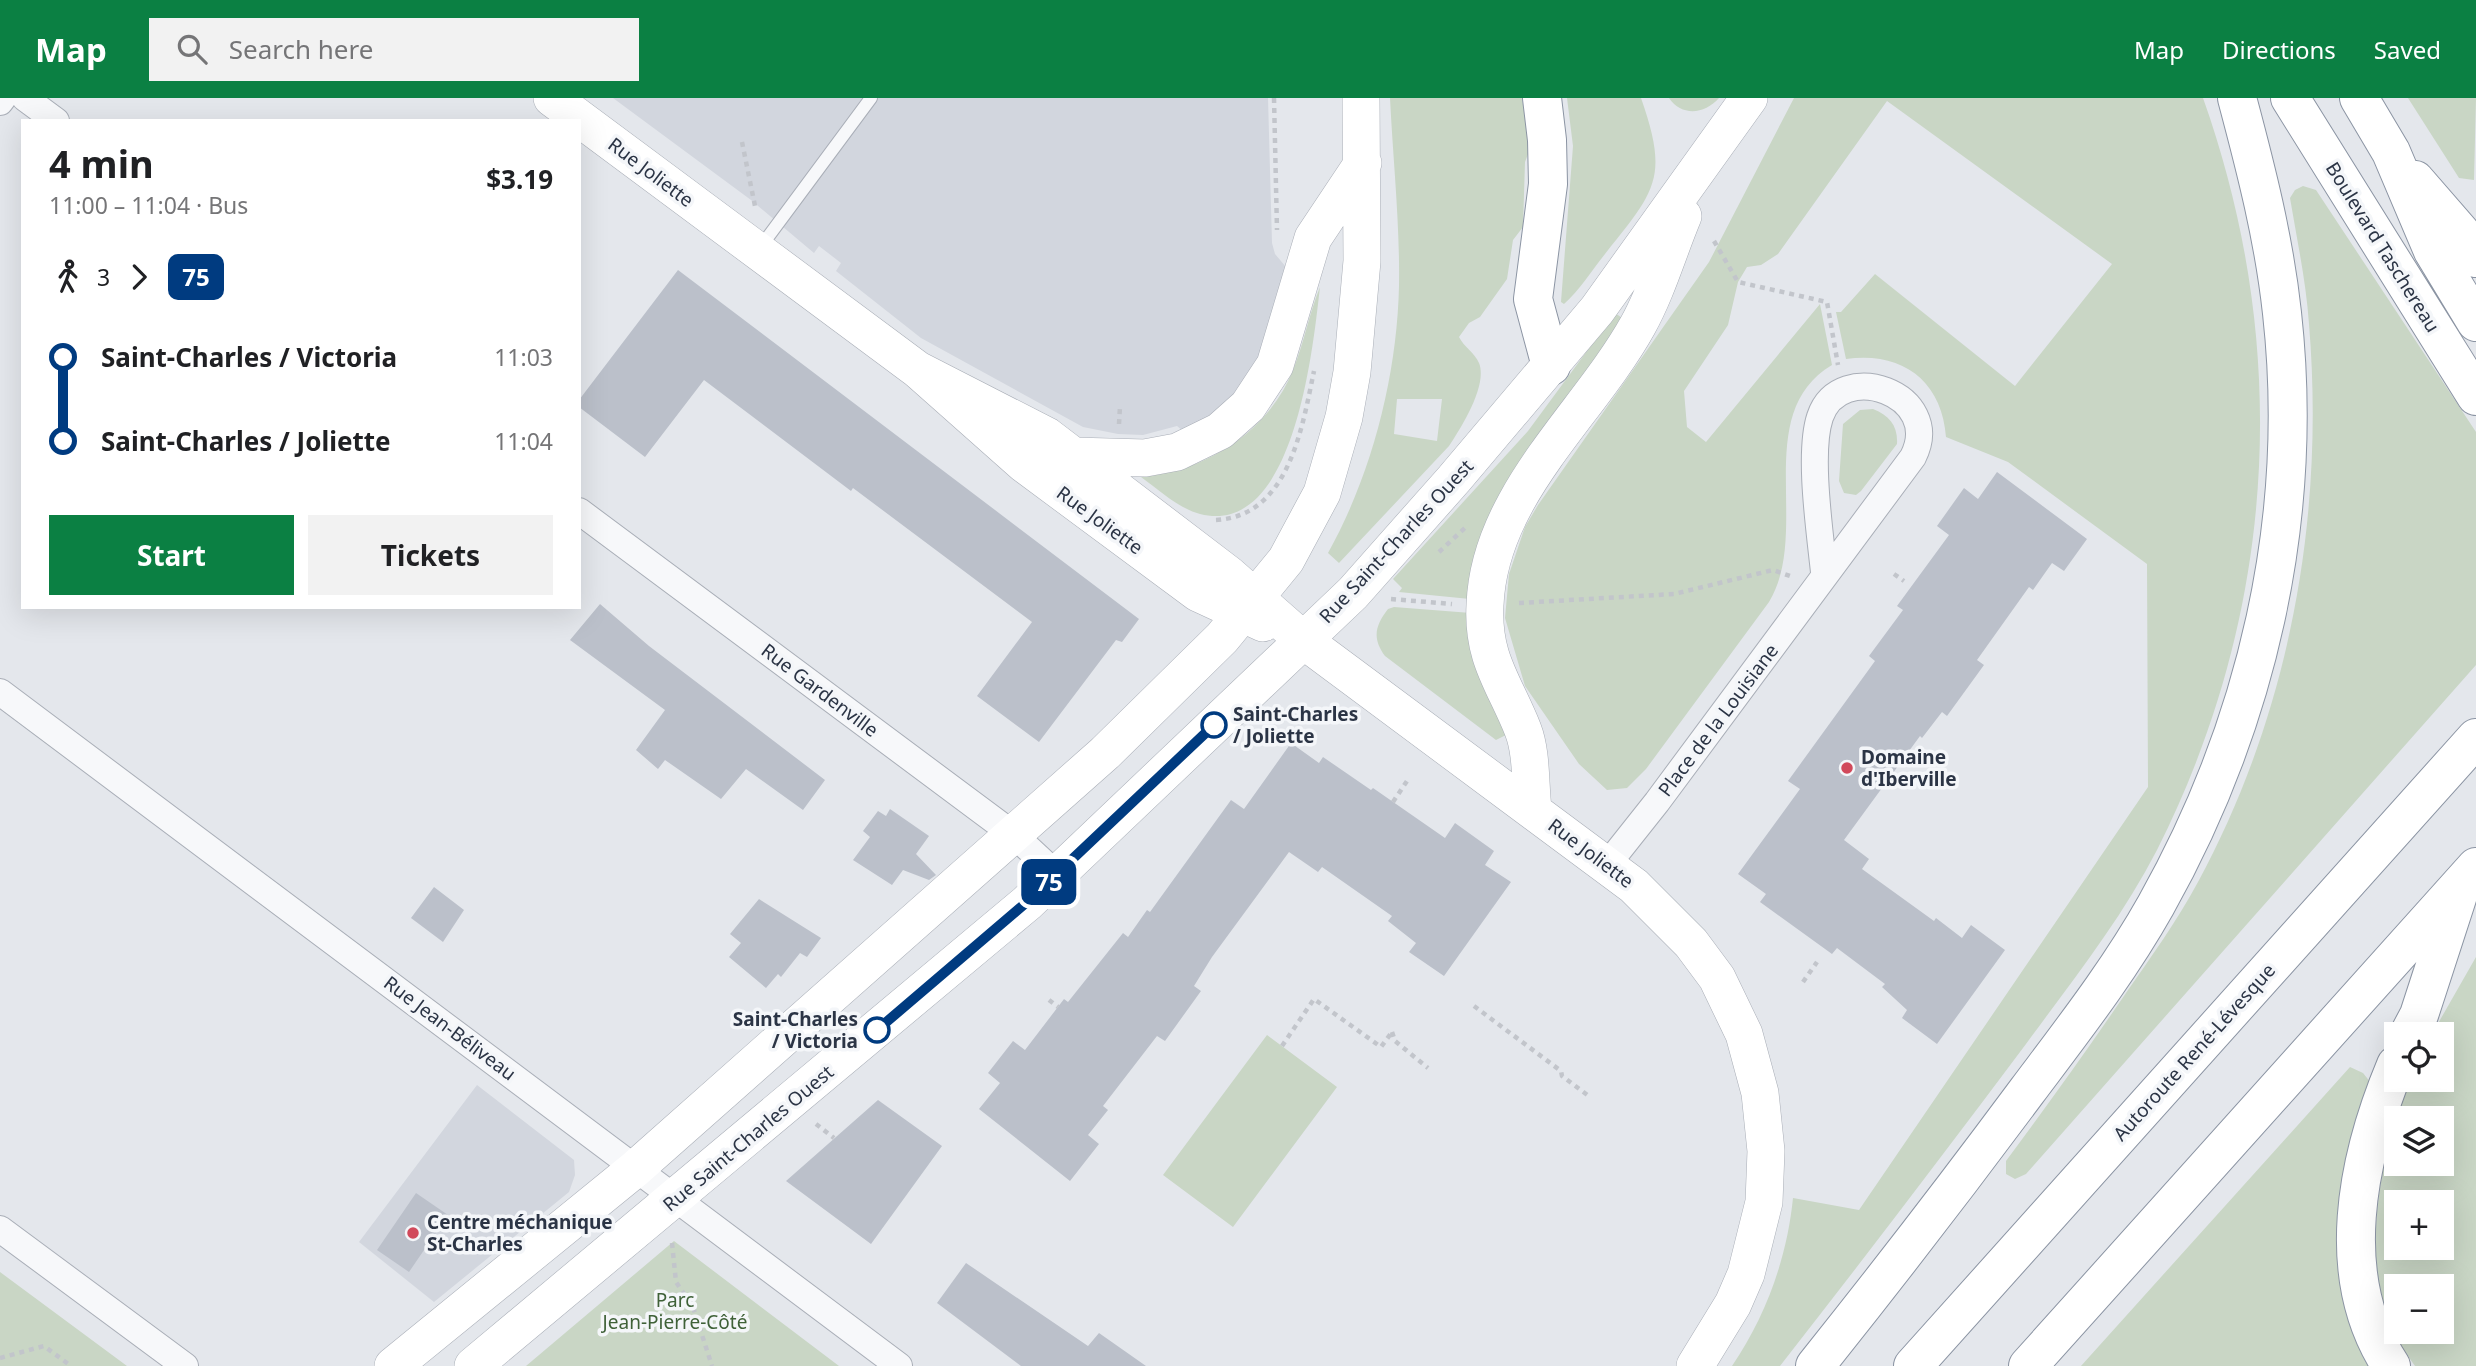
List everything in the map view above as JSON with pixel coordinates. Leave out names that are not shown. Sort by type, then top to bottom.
[{"type":"highway","points":[[1542,98],[1548,184],[1533,299],[1551,366]]},
{"type":"highway","points":[[1815,1366],[1987,1144],[2126,954],[2193,834],[2241,717],[2274,578],[2283,501],[2287,413],[2285,346],[2278,281],[2265,206],[2237,98]]},
{"type":"highway","name":"Boulevard Taschereau","points":[[2290,98],[2476,396]]},
{"type":"highway","name":"Boulevard Taschereau","points":[[2358,98],[2391,152],[2433,251],[2476,322]]},
{"type":"highway","points":[[2391,152],[2461,233],[2476,258]]},
{"type":"highway","name":"Autoroute René-Lévesque","points":[[1913,1366],[2476,738]]},
{"type":"highway","points":[[2415,1022],[2469,875]]},
{"type":"highway","points":[[2028,1366],[2469,875]]},
{"type":"highway","points":[[2387,1092],[2364,1163],[2356,1234],[2362,1296],[2376,1338],[2391,1366]]},
{"type":"street","points":[[25,98],[53,119]]},
{"type":"street","name":"Rue Joliette","points":[[552,98],[580,119]]},
{"type":"street","points":[[393,1366],[635,1169],[1105,753],[1249,606],[1286,560],[1313,512],[1332,463],[1344,417],[1358,318],[1363,163],[1361,98]]},
{"type":"street","name":"Rue Saint-Charles Ouest","points":[[473,1366],[675,1199],[1057,875],[1359,586],[1551,366],[1704,163],[1749,98]]},
{"type":"street","name":"Rue Joliette","points":[[581,120],[918,370],[1024,464],[1198,593],[1249,606]]},
{"type":"street","points":[[1074,456],[1145,458],[1177,452],[1220,431],[1248,406],[1268,379],[1278,357],[1313,238],[1363,163]]},
{"type":"street","points":[[1533,809],[1525,733],[1498,677],[1485,634],[1486,588],[1493,555],[1511,514],[1530,482],[1639,324],[1704,163]]},
{"type":"street","name":"Rue Joliette","points":[[918,370],[1047,436],[1249,606],[1303,639],[1533,809],[1607,865],[1676,925],[1717,978],[1751,1054],[1761,1101],[1766,1151],[1763,1202],[1746,1274],[1733,1304],[1695,1366]]},
{"type":"street","name":"Place de la Louisiane","points":[[1607,865],[1769,652],[1824,572],[1899,478],[1917,448],[1919,431],[1914,414],[1895,395],[1878,387],[1860,386],[1842,392],[1820,418],[1816,494],[1824,572]]},
{"type":"street","name":"Rue Gardenville","points":[[581,512],[1014,835],[1057,875]]},
{"type":"street","name":"Rue Jean-Béliveau","points":[[0,692],[899,1366]]},
{"type":"street","points":[[0,1228],[185,1366]]},
{"type":"lane","points":[[757,251],[871,98]]},
{"type":"path","points":[[1274,98],[1278,233]]},
{"type":"path","points":[[742,142],[757,214]]},
{"type":"path","points":[[1714,241],[1738,282],[1827,302],[1838,368]]},
{"type":"path","points":[[1208,520],[1242,514],[1262,503],[1275,490],[1297,440],[1315,367]]},
{"type":"path","points":[[1513,604],[1674,594],[1773,570],[1786,574]]},
{"type":"path","points":[[1894,574],[1904,581]]},
{"type":"path","name":"Rue Saint-Charles Ouest","points":[[1382,598],[1458,605]]},
{"type":"path","points":[[1393,802],[1407,781]]},
{"type":"path","points":[[1803,982],[1817,962]]},
{"type":"path","points":[[1282,1046],[1314,999],[1381,1047],[1392,1032],[1395,1041],[1428,1068]]},
{"type":"path","points":[[1049,1000],[1058,1007]]},
{"type":"path","points":[[1474,1006],[1561,1071],[1562,1076],[1590,1097]]},
{"type":"path","points":[[807,1117],[834,1138]]},
{"type":"path","points":[[672,1235],[676,1282],[693,1307],[712,1366]]},
{"type":"path","points":[[0,1358],[44,1346],[71,1366]]},
{"type":"shaded area","points":[[613,98],[1268,98],[1272,243],[1275,254],[1286,267],[1262,355],[1235,395],[1202,422],[1183,431],[1177,426],[1143,435],[1118,434],[1083,427],[921,338],[836,271],[841,263],[819,246],[814,253],[751,200]]},
{"type":"shaded area","points":[[477,1085],[574,1160],[575,1175],[569,1192],[434,1302],[359,1242]]},
{"type":"green space","points":[[1390,98],[1522,98],[1530,149],[1525,162],[1523,227],[1513,240],[1507,279],[1480,317],[1469,323],[1459,337],[1477,359],[1481,372],[1477,394],[1466,418],[1449,446],[1339,563],[1328,553],[1344,523],[1369,458],[1387,389],[1397,320],[1399,262]],"holes":[[[1397,399],[1442,399],[1437,441],[1394,434]]]},
{"type":"green space","points":[[1567,98],[1641,98],[1650,125],[1655,166],[1653,182],[1636,214],[1564,304],[1561,302],[1573,146]]},
{"type":"green space","points":[[1669,98],[1719,98],[1700,110],[1687,111]]},
{"type":"green space","points":[[1794,98],[2203,98],[2231,192],[2250,288],[2259,383],[2258,478],[2248,573],[2227,667],[2197,760],[2143,876],[2095,950],[2026,1044],[1780,1366],[1732,1366],[1755,1327],[1773,1286],[1786,1243],[1793,1198],[1859,1210],[2148,787],[2147,564],[2008,462],[1946,437],[1943,417],[1936,400],[1927,385],[1915,374],[1901,365],[1884,360],[1846,359],[1836,312],[1841,312],[1875,274],[2015,386],[2112,264],[1887,101],[1778,254],[1761,265],[1747,267],[1738,282],[1728,325],[1684,391],[1687,427],[1706,442],[1820,304],[1832,365],[1808,386],[1794,413],[1787,443],[1785,542],[1781,573],[1769,602],[1646,769],[1627,788],[1607,790],[1579,764],[1525,686],[1505,618],[1509,574],[1525,527],[1709,262]]},
{"type":"green space","points":[[2408,98],[2476,98],[2474,180],[2459,178]]},
{"type":"green space","points":[[2303,186],[2316,190],[2476,432],[2476,665],[2026,1174],[2015,1179],[2006,1174],[2006,1161],[2082,1057],[2198,882],[2230,817],[2256,750],[2278,681],[2294,611],[2305,540],[2311,468],[2313,396],[2309,324],[2304,276],[2290,198],[2295,190]]},
{"type":"green space","points":[[1320,287],[1312,351],[1293,432],[1278,469],[1258,497],[1232,514],[1200,514],[1176,503],[1141,477],[1165,473],[1211,457],[1251,429],[1268,412],[1293,370]]},
{"type":"green space","points":[[1615,313],[1625,320],[1470,599],[1399,592],[1402,588],[1393,579],[1528,431]]},
{"type":"green space","points":[[1873,409],[1892,422],[1897,444],[1861,491],[1856,495],[1844,493],[1839,481],[1843,424],[1860,410]]},
{"type":"green space","points":[[1394,607],[1471,613],[1483,686],[1506,735],[1496,740],[1385,656],[1378,643],[1377,632],[1388,609]]},
{"type":"green space","points":[[2476,957],[2476,1366],[2415,1366],[2401,1344],[2454,1344],[2454,1274],[2384,1274],[2384,1310],[2376,1263],[2376,1239],[2384,1165],[2384,1176],[2454,1176],[2454,1106],[2400,1106],[2406,1092],[2454,1092],[2454,1022],[2439,1022]]},
{"type":"green space","points":[[1267,1035],[1337,1087],[1233,1227],[1163,1175]]},
{"type":"green space","points":[[2350,1067],[2363,1073],[2371,1083],[2371,1366],[2081,1366]]},
{"type":"green space","name":"Parc Jean-Pierre-Côté","points":[[674,1241],[839,1366],[526,1366]]},
{"type":"green space","points":[[0,1272],[127,1366],[0,1366]]},
{"type":"building","points":[[678,270],[1139,619],[1122,642],[1116,640],[1039,742],[977,696],[1032,622],[704,380],[645,457],[581,409],[581,397]]},
{"type":"building","name":"Domaine d'Iberville","points":[[1997,472],[2087,539],[2064,571],[2052,563],[2033,590],[2029,587],[1977,660],[1984,665],[1947,716],[1942,712],[1922,738],[1920,736],[1844,840],[1869,859],[1862,869],[1934,921],[1936,918],[1962,938],[1971,925],[2005,950],[1937,1044],[1902,1018],[1907,1010],[1882,987],[1885,984],[1837,948],[1832,954],[1760,902],[1766,894],[1738,874],[1800,789],[1788,781],[1875,661],[1869,656],[1903,610],[1897,606],[1949,535],[1937,526],[1964,488],[1978,499]]},
{"type":"building","points":[[600,604],[649,646],[825,780],[803,810],[746,769],[721,799],[665,760],[658,769],[636,750],[665,710],[570,640]]},
{"type":"building","points":[[1291,743],[1319,763],[1323,757],[1445,838],[1455,823],[1494,851],[1485,865],[1511,882],[1444,976],[1409,952],[1416,943],[1388,921],[1392,916],[1322,867],[1318,872],[1289,852],[1212,957],[1194,986],[1201,991],[1165,1041],[1157,1036],[1103,1106],[1108,1110],[1088,1135],[1099,1144],[1070,1181],[979,1109],[1000,1083],[988,1073],[1013,1041],[1025,1050],[1064,999],[1068,1002],[1123,933],[1128,937],[1147,910],[1150,912],[1231,800],[1244,809]]},
{"type":"building","points":[[890,809],[929,836],[916,854],[936,875],[929,880],[903,870],[892,885],[853,860],[870,837],[863,831],[878,811],[886,816]]},
{"type":"building","points":[[434,887],[464,910],[443,942],[411,918]]},
{"type":"building","points":[[759,899],[821,938],[807,957],[800,953],[781,977],[778,974],[766,988],[729,957],[741,943],[730,934]]},
{"type":"building","points":[[878,1100],[942,1146],[871,1244],[786,1181]]},
{"type":"building","name":"Centre méchanique St-Charles","points":[[416,1193],[448,1215],[409,1272],[377,1250]]},
{"type":"building","points":[[966,1263],[1088,1346],[1099,1333],[1146,1366],[1021,1366],[937,1303]]},
{"type":"bus line","name":"75","points":[[877,1030],[1057,875],[1214,725]]},
{"type":"place","name":"Saint-Charles / Joliette","points":[[1214,725]]},
{"type":"place","name":"Domaine d'Iberville","points":[[1847,768]]},
{"type":"place","name":"Saint-Charles / Victoria","points":[[877,1030]]},
{"type":"place","name":"Centre méchanique St-Charles","points":[[413,1233]]}]
